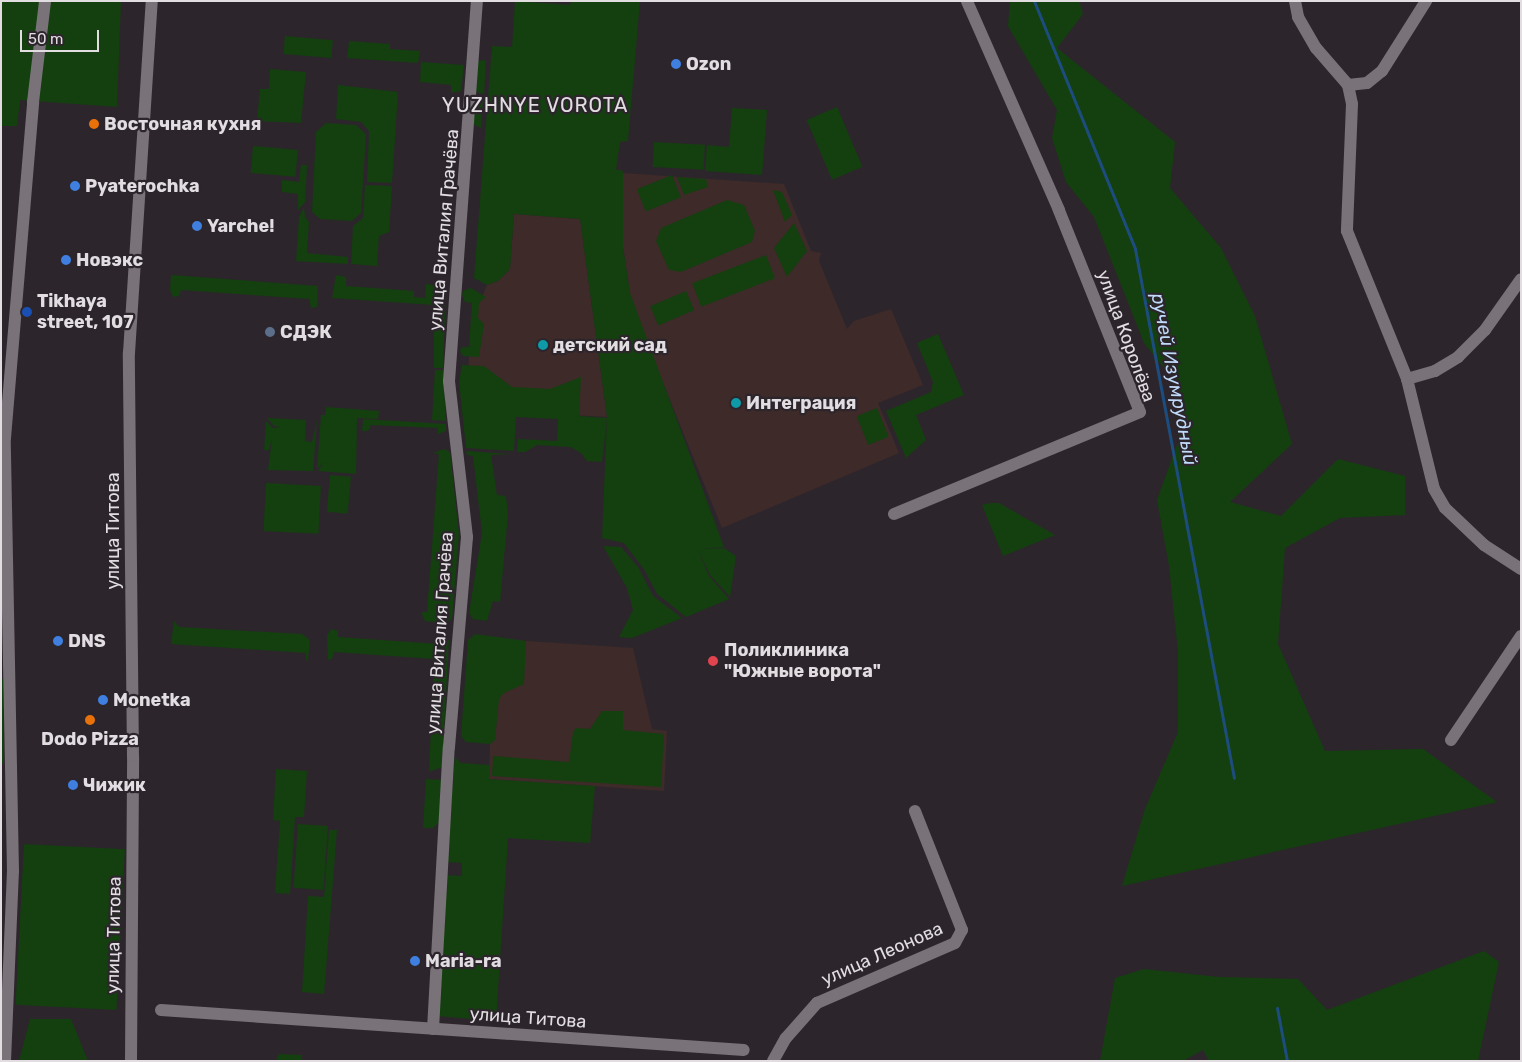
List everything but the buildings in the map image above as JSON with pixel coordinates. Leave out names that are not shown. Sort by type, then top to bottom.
[{"type":"street","points":[[5,1061],[7,869],[5,438],[34,94],[45,1]]},
{"type":"street","name":"улица Титова","points":[[131,1061],[133,757],[129,353],[152,1]]},
{"type":"street","name":"улица Виталия Грачёва","points":[[433,1029],[450,738],[466,537],[449,381],[477,1]]},
{"type":"street","name":"улица Королёва","points":[[894,514],[1140,412],[1059,210],[967,1]]},
{"type":"street","points":[[1295,1],[1298,17],[1316,48],[1348,85],[1352,104],[1347,231],[1407,379],[1434,489],[1445,508],[1484,545],[1521,569]]},
{"type":"street","points":[[1348,85],[1367,83],[1382,71],[1426,1]]},
{"type":"street","points":[[1407,379],[1436,371],[1458,357],[1485,330],[1521,279]]},
{"type":"street","points":[[1451,740],[1521,636]]},
{"type":"street","name":"улица Леонова","points":[[773,1061],[786,1038],[817,1003],[955,943],[962,930],[915,811]]},
{"type":"street","name":"улица Титова","points":[[161,1010],[744,1050]]},
{"type":"shaded area","points":[[623,173],[784,184],[811,251],[821,253],[819,261],[847,329],[854,321],[891,309],[923,385],[878,403],[899,453],[722,528],[639,324],[630,293],[623,247]]},
{"type":"shaded area","points":[[514,214],[580,219],[607,417],[465,409],[474,295],[483,295],[487,285],[498,281],[510,269]]},
{"type":"shaded area","points":[[481,638],[633,648],[652,729],[667,731],[664,791],[489,779],[490,743]]},
{"type":"green space","points":[[1,1],[121,1],[117,107],[20,100],[17,126],[1,126]]},
{"type":"green space","points":[[515,1],[570,5],[571,1],[640,1],[628,141],[620,142],[616,170],[622,170],[623,173],[623,247],[630,293],[724,547],[700,549],[724,548],[736,556],[730,597],[710,575],[697,548],[709,576],[729,599],[686,617],[657,594],[645,571],[624,543],[602,538],[607,417],[580,219],[514,214],[510,269],[498,281],[487,285],[474,278],[492,46],[512,47]]},
{"type":"green space","points":[[1010,1],[1079,1],[1083,14],[1057,48],[1175,142],[1170,188],[1221,248],[1255,316],[1292,444],[1230,502],[1281,516],[1338,459],[1405,476],[1405,515],[1340,518],[1285,548],[1278,644],[1325,751],[1423,749],[1497,802],[1122,886],[1145,809],[1178,732],[1178,652],[1169,566],[1157,500],[1179,439],[1172,378],[1144,343],[1094,217],[1066,182],[1052,138],[1057,110],[1008,26]]},
{"type":"green space","points":[[285,36],[333,40],[331,58],[283,54]]},
{"type":"green space","points":[[349,41],[390,44],[390,49],[420,51],[418,63],[347,58]]},
{"type":"green space","points":[[486,60],[484,94],[475,90],[478,61]]},
{"type":"green space","points":[[421,62],[464,65],[461,91],[451,93],[451,85],[420,82]]},
{"type":"green space","points":[[270,69],[306,72],[301,123],[257,121],[260,89],[269,89]]},
{"type":"green space","points":[[338,85],[398,92],[392,183],[367,182],[369,131],[361,122],[336,119]]},
{"type":"green space","points":[[475,96],[483,97],[481,128],[473,124]]},
{"type":"green space","points":[[837,107],[862,167],[832,180],[807,120]]},
{"type":"green space","points":[[732,108],[767,110],[762,175],[705,171],[707,145],[729,147]]},
{"type":"green space","points":[[326,123],[356,125],[366,134],[361,213],[352,221],[320,219],[312,212],[316,132]]},
{"type":"green space","points":[[654,142],[705,145],[704,170],[653,167]]},
{"type":"green space","points":[[253,146],[298,150],[295,177],[251,173]]},
{"type":"green space","points":[[301,165],[307,165],[305,202],[298,210],[298,194],[282,192],[282,180],[299,182]]},
{"type":"green space","points":[[672,175],[681,197],[646,211],[637,189]]},
{"type":"green space","points":[[677,177],[706,179],[708,187],[684,195]]},
{"type":"green space","points":[[365,185],[392,186],[389,232],[379,236],[377,266],[351,264],[353,226],[363,218]]},
{"type":"green space","points":[[773,190],[782,192],[792,215],[785,222]]},
{"type":"green space","points":[[727,200],[744,205],[755,231],[752,242],[681,272],[669,270],[656,241],[661,228]]},
{"type":"green space","points":[[304,207],[305,217],[309,222],[307,253],[348,257],[348,264],[296,261],[299,217]]},
{"type":"green space","points":[[794,223],[807,251],[787,277],[774,248]]},
{"type":"green space","points":[[766,255],[775,278],[701,307],[692,283]]},
{"type":"green space","points":[[171,275],[318,286],[317,307],[311,308],[309,299],[181,290],[179,296],[173,297],[170,290]]},
{"type":"green space","points":[[336,275],[346,277],[346,286],[414,291],[414,297],[425,298],[426,284],[446,286],[443,368],[434,368],[434,305],[332,298]]},
{"type":"green space","points":[[471,288],[486,297],[479,303],[478,318],[484,324],[479,357],[463,356],[460,351],[462,347],[469,347],[472,303],[465,302],[462,295],[463,291]]},
{"type":"green space","points":[[686,291],[694,310],[658,326],[650,306]]},
{"type":"green space","points":[[938,334],[964,395],[916,415],[926,440],[906,458],[886,411],[931,392],[933,382],[917,343]]},
{"type":"green space","points":[[462,365],[484,366],[512,387],[550,389],[581,377],[579,416],[607,418],[602,462],[587,461],[581,453],[570,447],[537,445],[525,452],[517,452],[518,439],[557,441],[558,419],[516,417],[514,451],[466,448],[459,382]]},
{"type":"green space","points":[[435,370],[443,370],[446,421],[432,420]]},
{"type":"green space","points":[[326,407],[379,411],[378,419],[357,418],[356,474],[318,471],[324,462],[317,469],[321,415],[325,415]]},
{"type":"green space","points":[[877,408],[889,437],[868,445],[857,416]]},
{"type":"green space","points":[[267,418],[306,420],[305,441],[312,442],[317,420],[313,471],[268,470],[272,439],[269,450],[264,450],[266,421],[273,428],[281,427],[274,426]]},
{"type":"green space","points":[[363,419],[446,424],[446,431],[438,434],[438,428],[371,425],[368,431],[362,431]]},
{"type":"green space","points":[[444,449],[450,452],[459,534],[452,619],[444,623],[425,621],[421,612],[427,612],[439,454],[433,453]]},
{"type":"green space","points":[[466,451],[511,454],[491,455],[497,495],[506,496],[508,514],[500,602],[493,601],[487,621],[473,619],[469,613],[482,533],[473,456],[467,455]]},
{"type":"green space","points":[[330,475],[351,477],[348,514],[327,512]]},
{"type":"green space","points":[[266,483],[321,486],[318,534],[263,531]]},
{"type":"green space","points":[[999,503],[1055,535],[1003,556],[982,505]]},
{"type":"green space","points":[[603,546],[621,547],[638,567],[653,596],[682,618],[632,638],[619,637],[633,610],[627,588]]},
{"type":"green space","points":[[174,621],[179,627],[302,634],[310,640],[308,659],[306,661],[306,653],[171,644]]},
{"type":"green space","points":[[331,629],[338,631],[338,637],[439,644],[440,638],[449,640],[442,767],[429,772],[434,659],[334,652],[332,659],[328,660],[327,636]]},
{"type":"green space","points":[[475,634],[526,641],[524,684],[504,693],[499,699],[495,740],[490,744],[466,742],[461,736],[468,640]]},
{"type":"green space","points":[[1,679],[3,679],[4,764],[1,763]]},
{"type":"green space","points":[[602,711],[623,711],[623,730],[664,734],[661,787],[492,776],[493,756],[569,762],[573,732],[576,728],[590,729]]},
{"type":"green space","points":[[455,757],[461,763],[489,765],[489,779],[595,786],[590,843],[508,838],[496,1021],[436,1016],[444,875],[462,876],[462,863],[446,862]]},
{"type":"green space","points":[[276,769],[307,771],[304,817],[295,817],[290,894],[275,893],[280,821],[273,820]]},
{"type":"green space","points":[[426,779],[443,780],[440,821],[433,828],[423,828]]},
{"type":"green space","points":[[298,824],[328,826],[323,890],[294,888]]},
{"type":"green space","points":[[329,830],[337,830],[324,994],[302,992],[308,896],[324,897]]},
{"type":"green space","points":[[24,844],[125,849],[116,1010],[16,1005]]},
{"type":"green space","points":[[1484,951],[1499,962],[1478,1061],[1209,1061],[1203,1050],[1183,1061],[1100,1061],[1115,978],[1144,969],[1219,977],[1298,979],[1327,1010]]},
{"type":"green space","points":[[30,1019],[71,1019],[88,1061],[19,1061]]},
{"type":"green space","points":[[279,1054],[302,1055],[301,1061],[276,1061]]},
{"type":"waterway","name":"ручей Изумрудный","points":[[1034,1],[1135,249],[1234,778]]},
{"type":"waterway","name":"ручей Изумрудный","points":[[1277,1008],[1287,1061]]},
{"type":"place","name":"Ozon","points":[[676,64]]},
{"type":"place","name":"Восточная кухня","points":[[94,124]]},
{"type":"place","name":"Pyaterochka","points":[[75,186]]},
{"type":"place","name":"Yarche!","points":[[197,226]]},
{"type":"place","name":"Новэкс","points":[[66,260]]},
{"type":"place","name":"Tikhaya street, 107","points":[[27,312]]},
{"type":"place","name":"СДЭК","points":[[270,332]]},
{"type":"place","name":"детский сад","points":[[543,345]]},
{"type":"place","name":"Интеграция","points":[[736,403]]},
{"type":"place","name":"DNS","points":[[58,641]]},
{"type":"place","name":"Поликлиника \"Южные ворота\"","points":[[713,661]]},
{"type":"place","name":"Monetka","points":[[103,700]]},
{"type":"place","name":"Dodo Pizza","points":[[90,720]]},
{"type":"place","name":"Чижик","points":[[73,785]]},
{"type":"place","name":"Maria-ra","points":[[415,961]]},
{"type":"district","name":"YUZHNYE VOROTA","points":[[535,105]]}]
